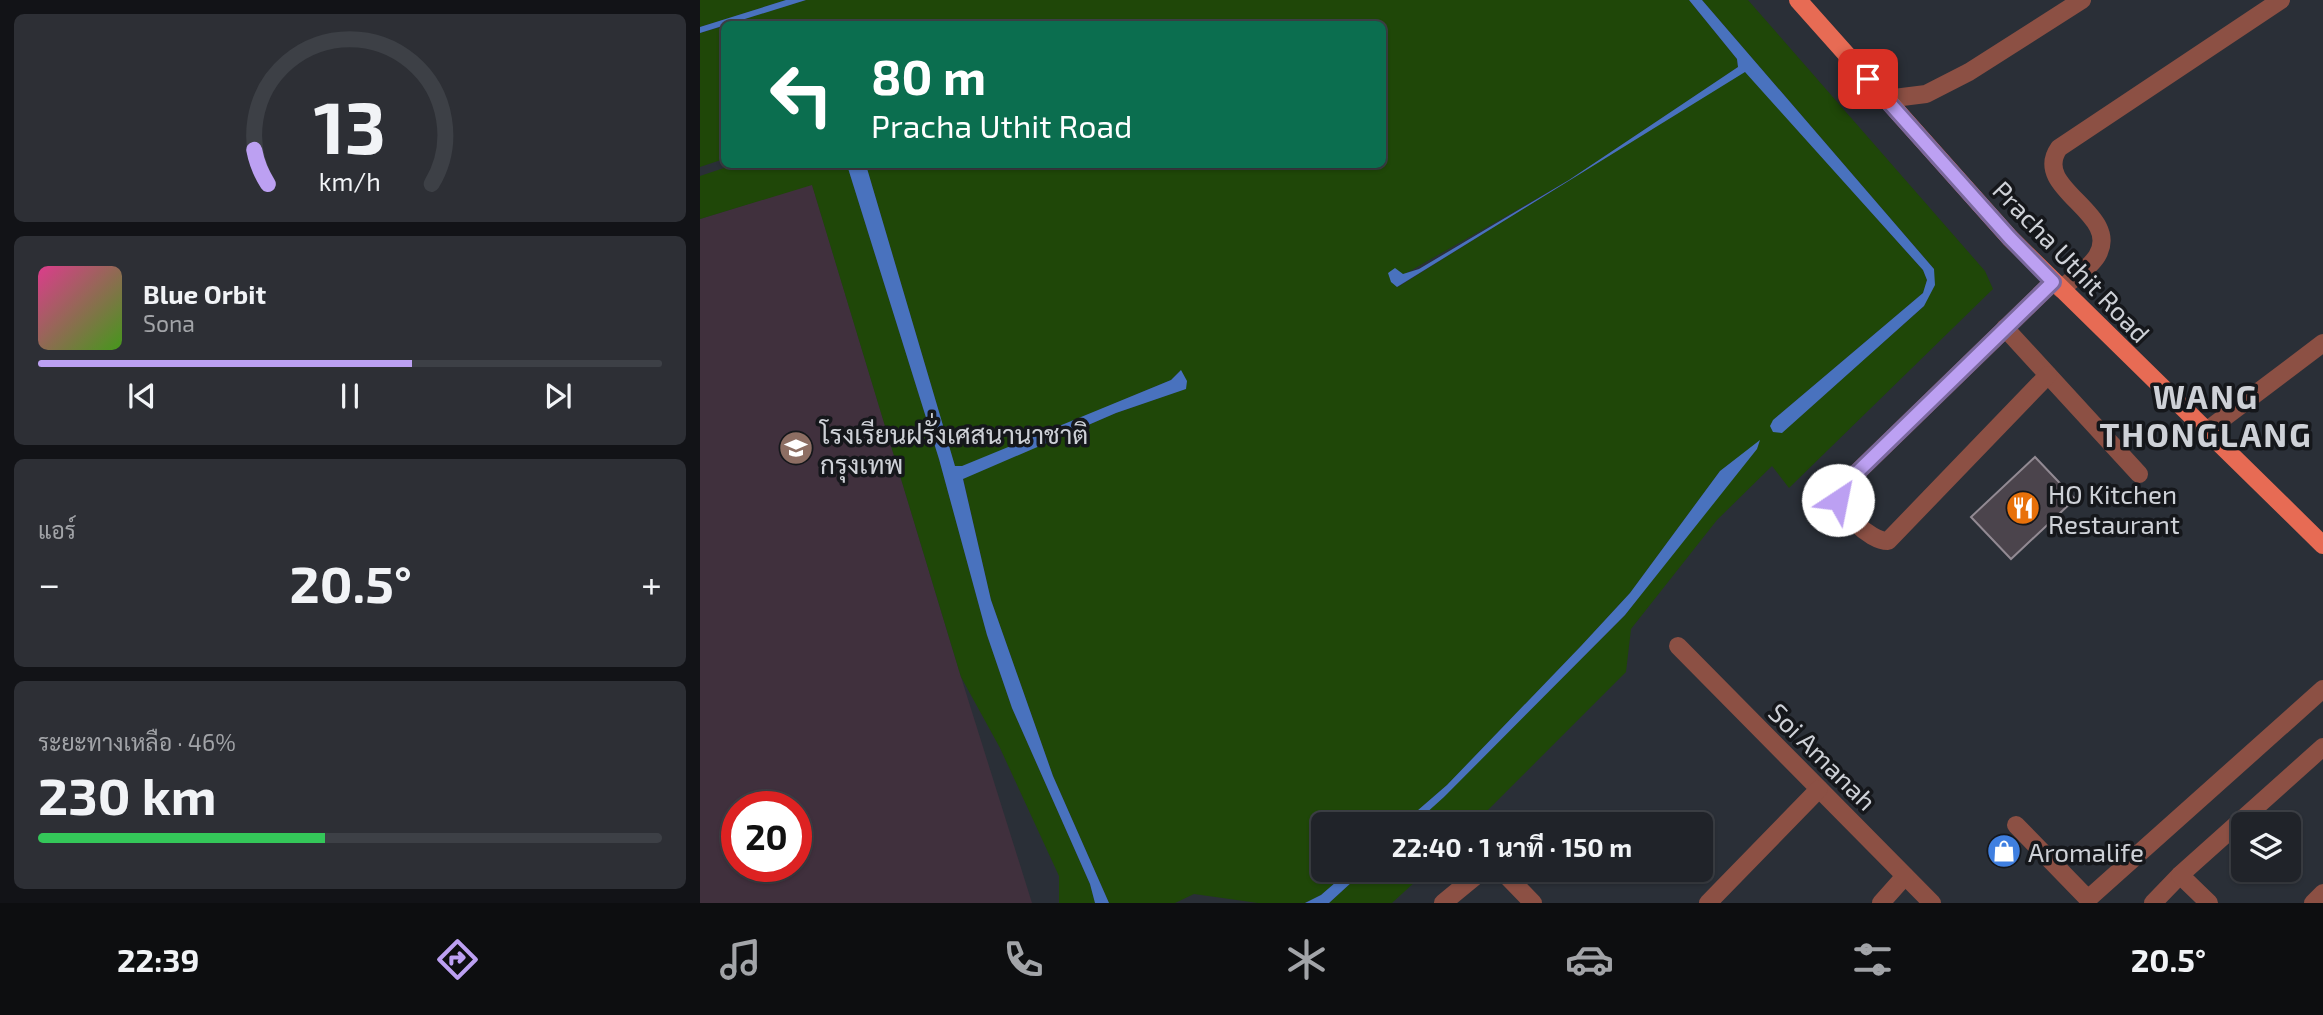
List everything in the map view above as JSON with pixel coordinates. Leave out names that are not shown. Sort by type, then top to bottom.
[{"type":"main road","name":"Pracha Uthit Road","points":[[1798,0],[2010,238],[2323,545]]},
{"type":"street","points":[[1885,99],[1926,94],[1969,72],[2082,0]]},
{"type":"street","points":[[2048,375],[1888,541],[1874,536],[1841,507],[1838,491],[2005,328],[2096,258],[2101,244],[2098,225],[2055,174],[2053,160],[2059,148],[2281,0]]},
{"type":"street","points":[[2005,328],[2139,474]]},
{"type":"street","points":[[2205,432],[2323,343]]},
{"type":"street","name":"Soi Amanah","points":[[1678,646],[1932,903]]},
{"type":"street","points":[[2016,825],[2088,899],[2323,689]]},
{"type":"street","points":[[2153,903],[2180,875],[2323,747]]},
{"type":"street","points":[[1708,903],[1819,789]]},
{"type":"street","points":[[2180,875],[2209,903]]},
{"type":"street","points":[[1881,903],[1905,876]]},
{"type":"street","points":[[1443,903],[1468,882]]},
{"type":"street","points":[[1513,882],[1533,903]]},
{"type":"street","points":[[2313,903],[2323,893]]},
{"type":"shaded area","name":"โรงเรียนฝรั่งเศสนานาชาติ กรุงเทพ","points":[[812,184],[1032,903],[700,903],[700,219]]},
{"type":"green space","points":[[700,0],[786,0],[700,27]]},
{"type":"green space","points":[[806,0],[1689,0],[1737,59],[1738,67],[1569,180],[1391,282],[1398,287],[1745,71],[1923,270],[1927,280],[1923,293],[1773,420],[1781,433],[1924,306],[1934,269],[1702,0],[1748,0],[1985,271],[1993,289],[1789,488],[1772,466],[1717,520],[1631,629],[1626,672],[1486,812],[1426,812],[1625,615],[1760,441],[1720,471],[1630,593],[1447,785],[1416,812],[1311,812],[1311,882],[1336,882],[1321,895],[1305,903],[1258,903],[1194,894],[1175,903],[1109,903],[1053,776],[991,600],[963,478],[1116,413],[1185,389],[1180,371],[1171,380],[962,467],[955,466],[867,168],[1386,168],[1386,21],[738,21]]},
{"type":"green space","points":[[721,27],[721,160],[700,167],[700,33]]},
{"type":"green space","points":[[724,168],[848,168],[939,459],[987,635],[1012,708],[1090,884],[1095,903],[1059,903],[1059,876],[1000,748],[961,677],[812,185],[700,219],[700,176]]},
{"type":"green space","points":[[1352,882],[1415,882],[1392,903],[1329,903]]},
{"type":"water","points":[[786,0],[806,0],[739,21],[721,21],[721,26],[700,33],[700,27]]},
{"type":"water","points":[[1689,0],[1702,0],[1934,269],[1935,285],[1924,306],[1782,433],[1773,432],[1770,426],[1773,420],[1923,293],[1927,280],[1923,270],[1745,72],[1397,287],[1391,282],[1388,273],[1395,268],[1403,274],[1419,269],[1569,180],[1738,67],[1737,59]]},
{"type":"water","points":[[848,168],[867,168],[955,466],[962,466],[1171,380],[1181,370],[1187,381],[1186,389],[1116,413],[963,479],[991,600],[1053,776],[1109,903],[1095,903],[1090,884],[1012,708],[987,635],[939,459]]},
{"type":"water","points":[[1760,440],[1757,449],[1625,615],[1444,797],[1427,812],[1416,812],[1447,785],[1630,593],[1720,471]]},
{"type":"water","points":[[1336,882],[1352,882],[1329,903],[1305,903],[1321,895]]},
{"type":"building","name":"HO Kitchen Restaurant","points":[[2035,457],[2075,499],[2011,559],[1971,517]]},
{"type":"place","name":"โรงเรียนฝรั่งเศสนานาชาติ กรุงเทพ","points":[[796,448]]},
{"type":"place","name":"HO Kitchen Restaurant","points":[[2023,508]]},
{"type":"place","name":"Aromalife","points":[[2004,851]]},
{"type":"district","name":"WANG THONGLANG","points":[[2206,415]]},
{"type":"route","points":[[1838,500],[1838,491],[2053,282],[2010,238],[1868,79]]}]
